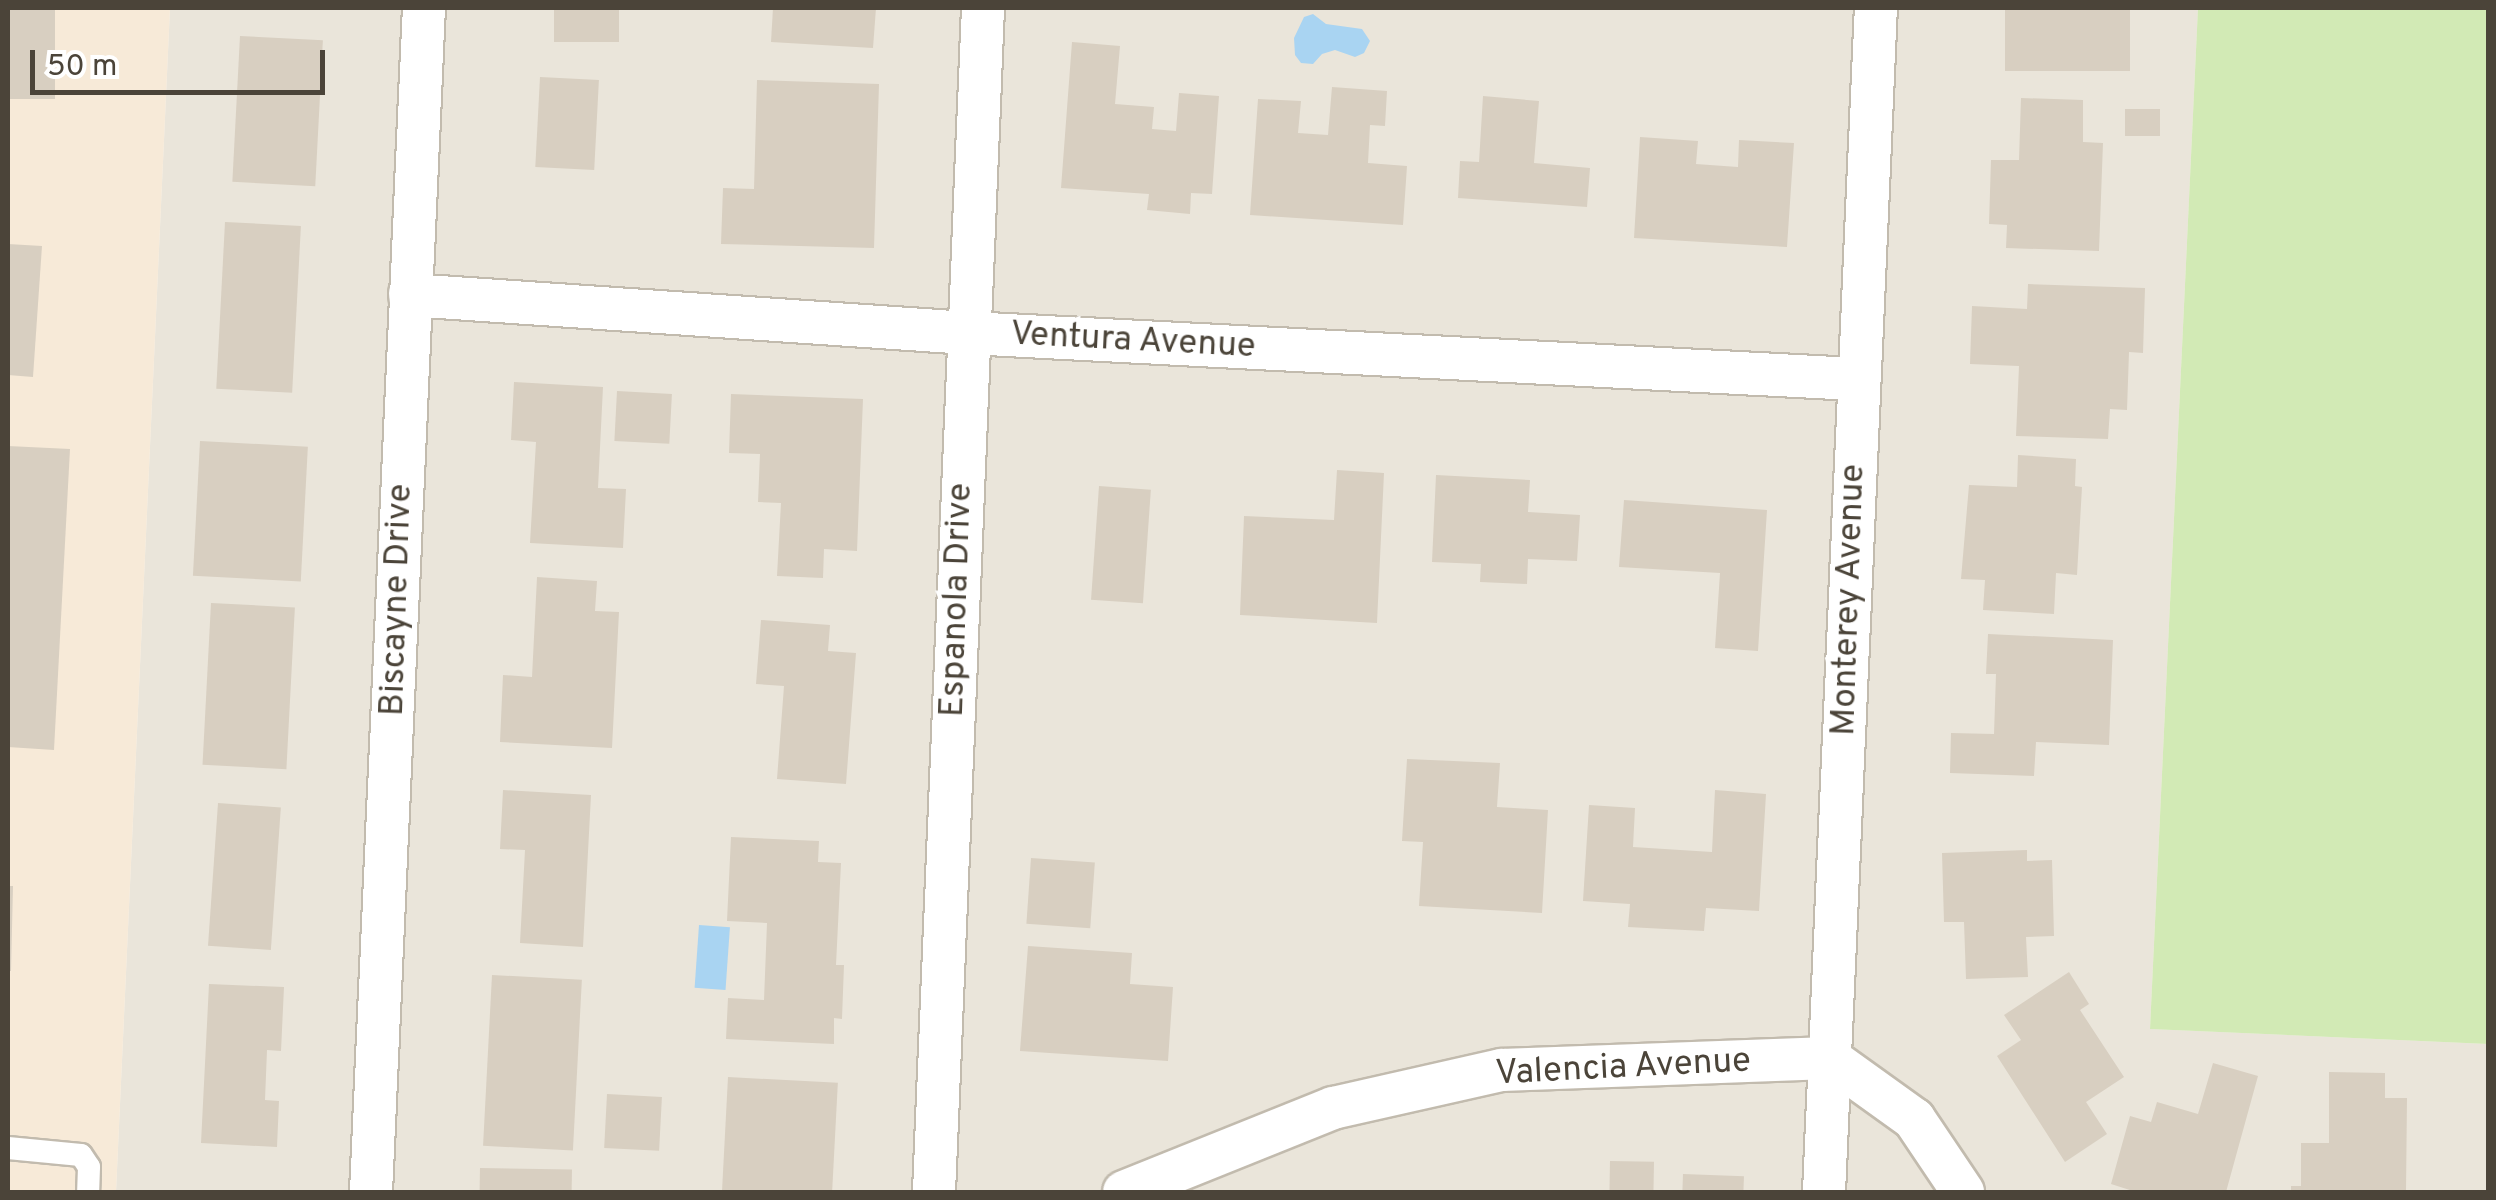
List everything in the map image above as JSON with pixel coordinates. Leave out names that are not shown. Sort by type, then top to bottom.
[{"type":"street","name":"Biscayne Drive","points":[[372,1192],[424,8]]},
{"type":"street","name":"Espanola Drive","points":[[934,1192],[984,8]]},
{"type":"street","name":"Monterey Avenue","points":[[1824,1192],[1851,607],[1856,379],[1876,8]]},
{"type":"street","name":"Ventura Avenue","points":[[410,295],[968,333],[1856,379]]},
{"type":"street","name":"Valencia Avenue","points":[[1124,1192],[1332,1108],[1502,1070],[1829,1058]]},
{"type":"street","points":[[1829,1058],[1914,1119],[1963,1192]]},
{"type":"lane","points":[[8,1148],[81,1154],[89,1167],[88,1192]]},
{"type":"shaded area","points":[[8,8],[170,8],[116,1192],[8,1192]]},
{"type":"shaded area","points":[[170,8],[2198,8],[2150,1029],[2488,1044],[2488,1192],[116,1192]]},
{"type":"green space","points":[[2198,8],[2488,8],[2488,1044],[2150,1029]]},
{"type":"water","points":[[1313,14],[1326,24],[1362,29],[1370,41],[1364,53],[1355,57],[1335,50],[1322,54],[1313,64],[1301,63],[1295,55],[1294,38],[1304,17]]},
{"type":"water","points":[[699,925],[730,927],[726,990],[695,988]]},
{"type":"building","points":[[8,8],[55,8],[55,99],[8,99]]},
{"type":"building","points":[[554,8],[619,8],[619,42],[554,42]]},
{"type":"building","points":[[773,8],[876,8],[873,48],[771,42]]},
{"type":"building","points":[[2005,8],[2130,8],[2130,71],[2005,71]]},
{"type":"building","points":[[240,36],[323,40],[315,186],[232,182]]},
{"type":"building","points":[[1072,42],[1120,46],[1115,104],[1154,107],[1152,129],[1176,131],[1179,93],[1219,96],[1212,194],[1191,193],[1190,214],[1147,210],[1149,194],[1061,188]]},
{"type":"building","points":[[540,77],[599,80],[594,170],[535,167]]},
{"type":"building","points":[[757,80],[879,84],[874,248],[721,244],[723,188],[754,189]]},
{"type":"building","points":[[1332,87],[1387,91],[1385,126],[1370,125],[1368,163],[1407,166],[1403,225],[1250,215],[1258,99],[1301,101],[1298,133],[1328,135]]},
{"type":"building","points":[[1483,96],[1539,101],[1534,163],[1590,168],[1587,207],[1458,198],[1460,161],[1479,162]]},
{"type":"building","points":[[2021,98],[2083,100],[2083,142],[2103,143],[2099,251],[2006,248],[2007,225],[1989,224],[1991,160],[2019,160]]},
{"type":"building","points":[[2125,109],[2160,109],[2160,136],[2125,136]]},
{"type":"building","points":[[1640,137],[1698,141],[1696,164],[1738,167],[1739,140],[1794,143],[1787,247],[1634,238]]},
{"type":"building","points":[[225,222],[301,226],[292,393],[216,389]]},
{"type":"building","points":[[8,244],[42,246],[33,377],[8,375]]},
{"type":"building","points":[[2028,284],[2145,288],[2143,353],[2129,352],[2127,410],[2110,409],[2108,439],[2016,436],[2019,366],[1970,364],[1972,306],[2027,309]]},
{"type":"building","points":[[514,382],[603,387],[598,488],[626,489],[623,548],[530,543],[536,442],[511,440]]},
{"type":"building","points":[[617,391],[672,394],[669,444],[614,441]]},
{"type":"building","points":[[731,394],[863,399],[857,551],[824,549],[823,578],[777,576],[781,503],[758,502],[760,454],[729,453]]},
{"type":"building","points":[[200,441],[308,447],[301,581],[193,576]]},
{"type":"building","points":[[8,446],[70,449],[54,750],[8,747]]},
{"type":"building","points":[[2018,455],[2076,459],[2075,486],[2082,487],[2077,575],[2056,573],[2054,614],[1983,610],[1985,580],[1961,579],[1969,485],[2017,487]]},
{"type":"building","points":[[1337,470],[1384,473],[1377,623],[1240,615],[1244,516],[1334,520]]},
{"type":"building","points":[[1436,475],[1530,480],[1528,512],[1580,515],[1577,561],[1528,559],[1527,584],[1480,582],[1481,564],[1432,562]]},
{"type":"building","points":[[1099,486],[1151,490],[1143,603],[1091,600]]},
{"type":"building","points":[[1624,500],[1767,510],[1758,651],[1715,648],[1720,573],[1619,567]]},
{"type":"building","points":[[537,577],[597,581],[595,611],[619,612],[612,748],[500,742],[503,675],[532,677]]},
{"type":"building","points":[[211,603],[295,607],[286,769],[203,765]]},
{"type":"building","points":[[761,620],[830,625],[828,651],[856,653],[846,784],[777,779],[784,686],[756,684]]},
{"type":"building","points":[[1988,634],[2113,640],[2109,745],[2036,742],[2034,776],[1950,773],[1951,733],[1994,734],[1996,674],[1986,674]]},
{"type":"building","points":[[1407,759],[1500,763],[1497,807],[1548,810],[1542,913],[1419,906],[1423,842],[1402,841]]},
{"type":"building","points":[[503,790],[591,795],[583,947],[520,943],[525,850],[500,849]]},
{"type":"building","points":[[1715,790],[1766,794],[1759,911],[1706,908],[1704,931],[1628,927],[1630,904],[1583,901],[1589,805],[1635,808],[1633,847],[1712,852]]},
{"type":"building","points":[[218,803],[281,807],[271,950],[208,946]]},
{"type":"building","points":[[731,837],[819,841],[818,862],[841,863],[836,965],[844,965],[842,1019],[834,1018],[834,1044],[726,1039],[728,998],[764,1000],[767,923],[727,921]]},
{"type":"building","points":[[2027,850],[2027,861],[2052,860],[2054,936],[2026,937],[2028,977],[1966,979],[1964,922],[1944,922],[1942,853]]},
{"type":"building","points":[[1031,858],[1095,862],[1090,928],[1026,924]]},
{"type":"building","points":[[8,886],[13,886],[11,971],[8,971]]},
{"type":"building","points":[[1028,946],[1132,953],[1130,984],[1173,987],[1168,1061],[1020,1051]]},
{"type":"building","points":[[2069,972],[2089,1004],[2080,1010],[2124,1077],[2086,1102],[2107,1134],[2065,1162],[1997,1056],[2021,1040],[2004,1015]]},
{"type":"building","points":[[492,975],[582,980],[573,1150],[483,1146]]},
{"type":"building","points":[[209,984],[284,987],[281,1051],[267,1050],[265,1100],[279,1101],[277,1147],[201,1143]]},
{"type":"building","points":[[2213,1063],[2258,1076],[2226,1192],[2136,1192],[2111,1184],[2130,1116],[2151,1122],[2157,1102],[2198,1114]]},
{"type":"building","points":[[2329,1072],[2385,1073],[2385,1098],[2407,1098],[2406,1192],[2291,1192],[2291,1186],[2301,1186],[2301,1143],[2329,1143]]},
{"type":"building","points":[[728,1077],[838,1083],[832,1192],[722,1192]]},
{"type":"building","points":[[607,1094],[662,1097],[659,1151],[604,1148]]},
{"type":"building","points":[[1610,1161],[1654,1162],[1653,1192],[1609,1192]]},
{"type":"building","points":[[480,1168],[572,1170],[572,1192],[480,1192]]},
{"type":"building","points":[[1683,1174],[1744,1176],[1743,1192],[1682,1192]]}]
